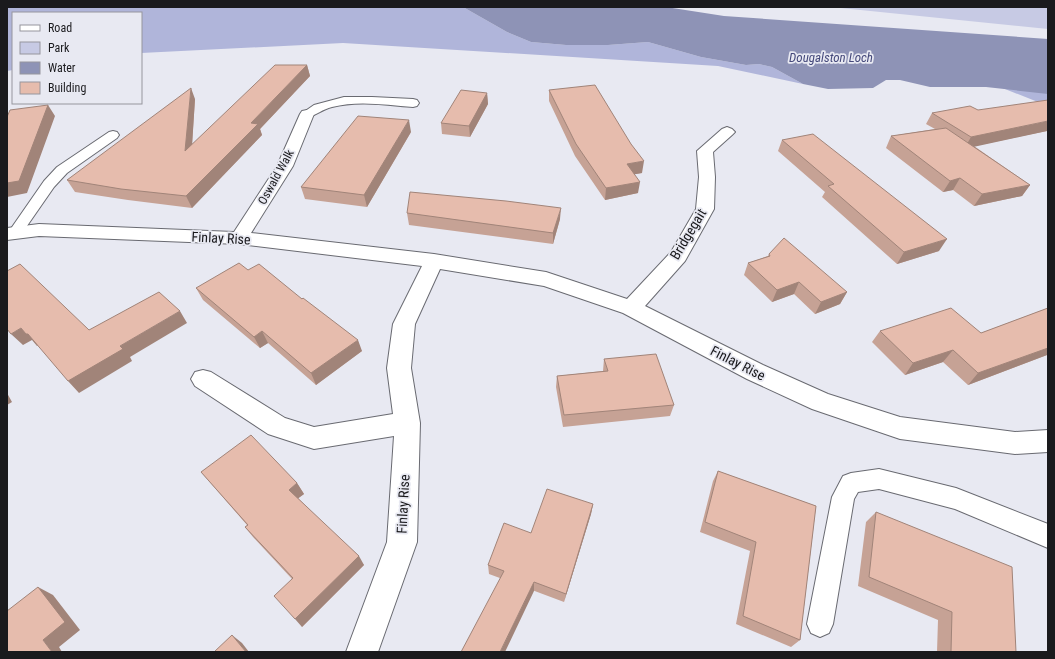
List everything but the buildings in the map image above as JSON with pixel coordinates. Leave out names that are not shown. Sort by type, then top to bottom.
[{"type":"street","name":"Oswald Walk","points":[[240,238],[285,166],[307,114]]},
{"type":"street","name":"Bridgegait","points":[[631,308],[678,256],[705,209],[707,177],[704,151],[727,132]]},
{"type":"street","name":"Finlay Rise","points":[[11,233],[39,230],[240,238],[434,261],[546,279],[631,308],[755,372],[821,402],[900,428],[1015,443],[1048,441]]},
{"type":"street","name":"Finlay Rise","points":[[362,652],[402,542],[407,423],[399,368],[404,324],[434,261]]},
{"type":"street","points":[[203,379],[277,426],[314,438],[407,423]]},
{"type":"lane","points":[[307,114],[315,107],[335,101],[413,103]]},
{"type":"lane","points":[[11,233],[49,184],[62,170],[113,135]]},
{"type":"lane","points":[[820,624],[843,497],[851,483],[879,479],[956,499],[1048,536]]},
{"type":"green space","points":[[831,7],[1048,7],[1048,29]]},
{"type":"shaded area","points":[[7,7],[463,7],[507,32],[531,42],[566,45],[608,45],[648,42],[701,57],[746,65],[759,64],[772,67],[803,84],[718,66],[343,43],[142,53],[142,12],[12,12],[12,70],[7,71]]},
{"type":"shaded area","points":[[1048,85],[1048,106],[1000,87]]},
{"type":"water","name":"Dougalston Loch","points":[[463,7],[666,7],[724,16],[1048,39],[1048,94],[986,87],[930,87],[900,80],[886,80],[873,88],[828,89],[803,84],[772,67],[759,64],[746,65],[701,57],[648,42],[608,45],[566,45],[531,42],[507,32]]}]
